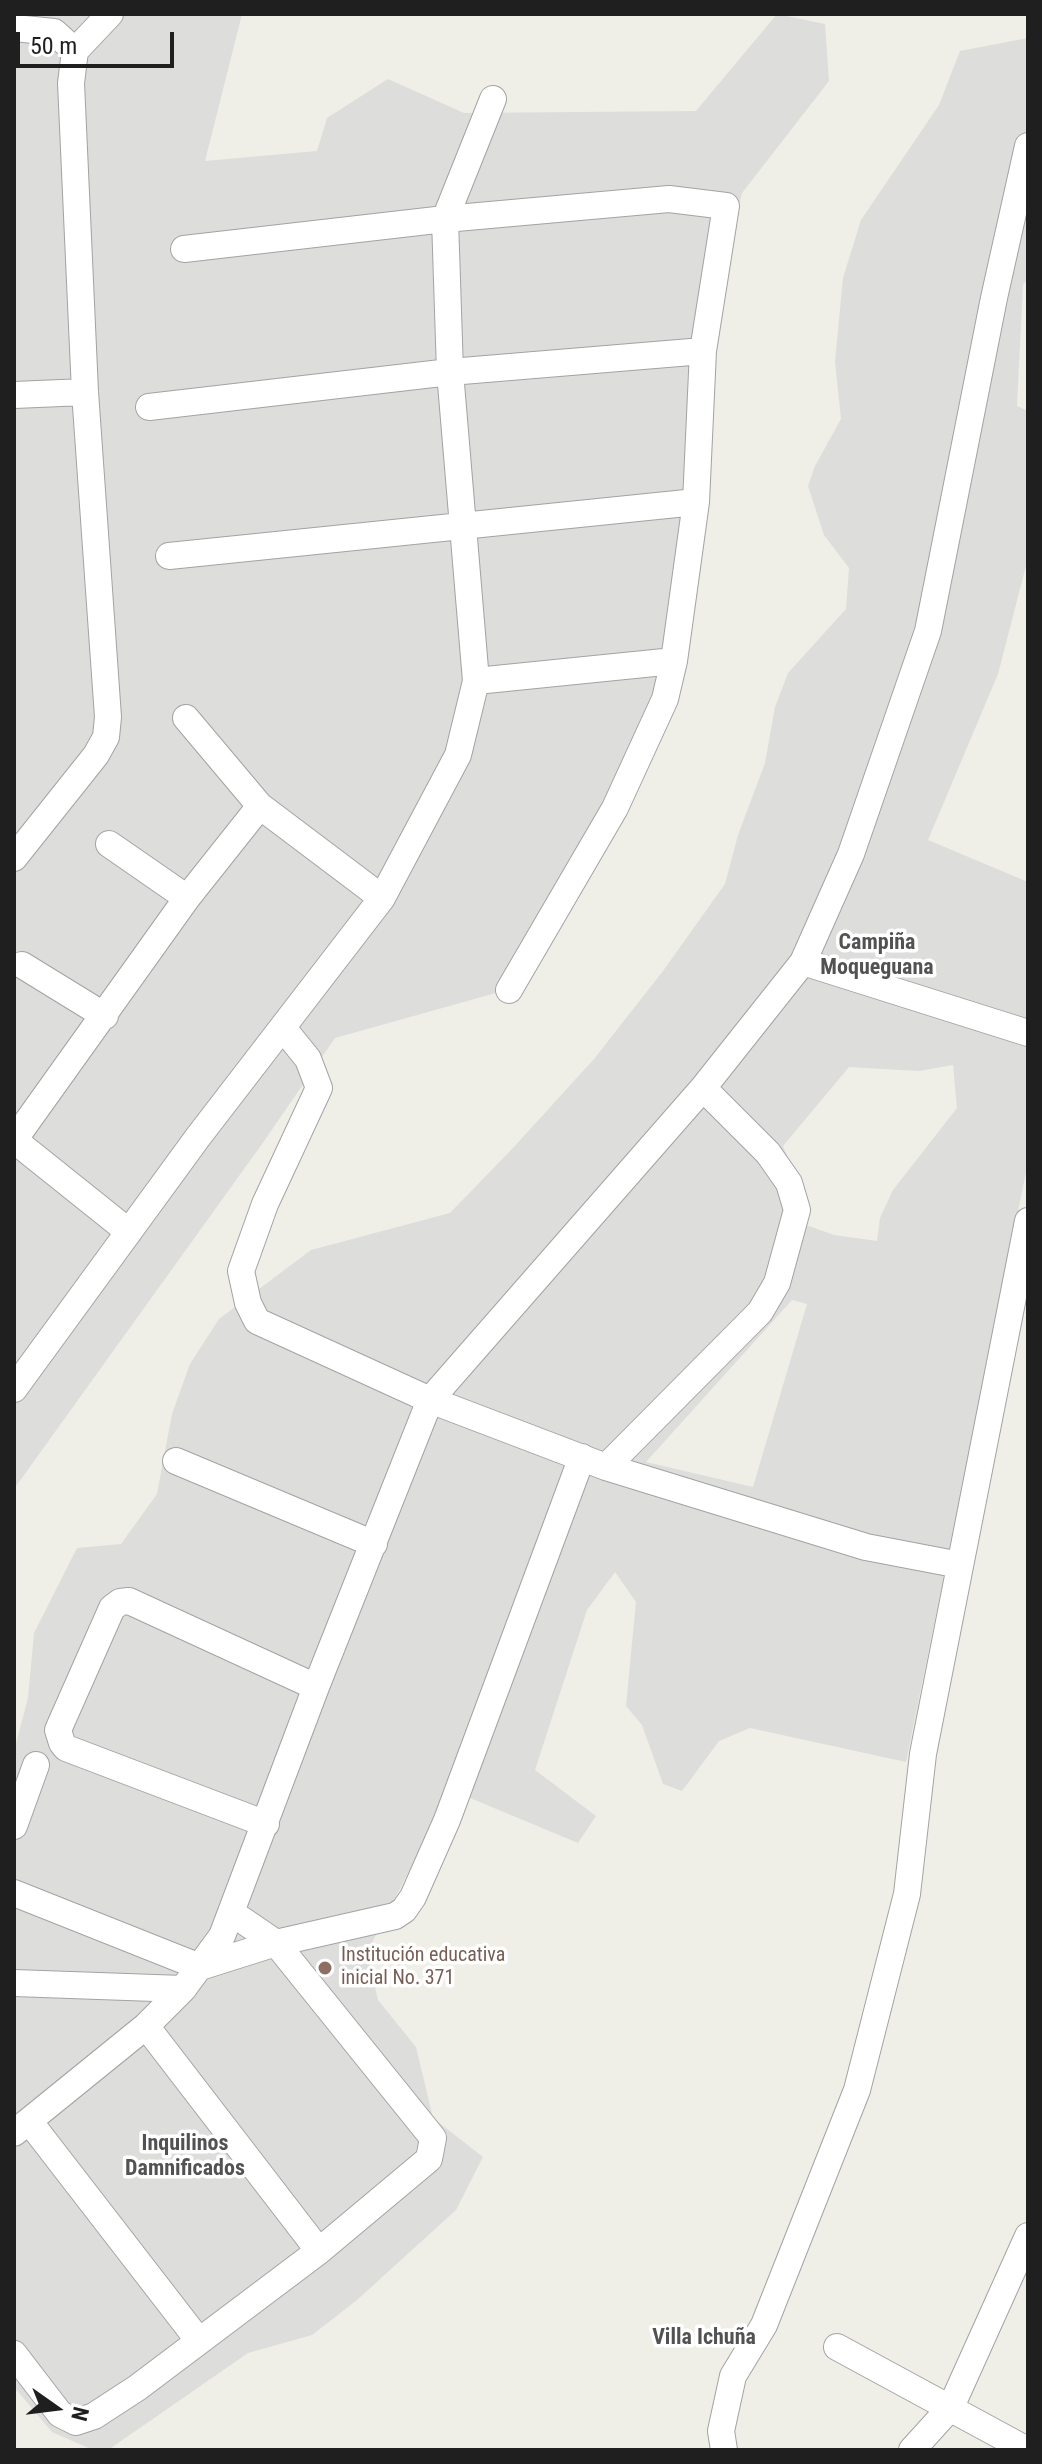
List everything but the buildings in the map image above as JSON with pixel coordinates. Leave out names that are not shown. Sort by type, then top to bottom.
[{"type":"street","points":[[14,858],[96,755],[106,737],[108,717],[85,392],[71,83],[75,51],[110,14]]},
{"type":"street","points":[[14,28],[54,32],[75,51]]},
{"type":"street","points":[[14,1389],[198,1137],[382,898],[458,755],[476,681],[450,372],[445,219],[493,99]]},
{"type":"street","points":[[199,2341],[21,2127],[146,2026],[183,1989],[222,1936],[316,1687],[430,1400],[703,1088],[803,962],[851,854],[928,631],[994,298],[1028,146]]},
{"type":"street","points":[[184,249],[445,219],[669,199],[726,206],[703,351],[696,502],[674,661],[665,699],[615,808],[509,990]]},
{"type":"street","points":[[149,407],[450,372],[703,351]]},
{"type":"street","points":[[14,395],[85,392]]},
{"type":"street","points":[[169,556],[696,502]]},
{"type":"street","points":[[476,681],[674,661]]},
{"type":"street","points":[[186,718],[260,806],[382,898]]},
{"type":"street","points":[[129,1232],[14,1140],[187,898],[260,806]]},
{"type":"street","points":[[109,844],[187,898]]},
{"type":"street","points":[[803,962],[1028,1033]]},
{"type":"street","points":[[22,965],[105,1016]]},
{"type":"street","points":[[283,1028],[308,1059],[319,1088],[265,1204],[241,1271],[248,1303],[257,1321],[430,1400],[594,1462],[866,1547],[960,1565]]},
{"type":"street","points":[[14,1893],[200,1967],[276,1943],[395,1916],[404,1910],[413,1897],[452,1806],[594,1462],[760,1312],[777,1283],[797,1210],[789,1183],[768,1153],[703,1088]]},
{"type":"street","points":[[724,2450],[721,2431],[733,2376],[764,2325],[857,2090],[907,1894],[923,1754],[1028,1221]]},
{"type":"street","points":[[176,1461],[374,1544]]},
{"type":"street","points":[[266,1824],[66,1748],[58,1730],[112,1608],[120,1602],[129,1601],[316,1687]]},
{"type":"street","points":[[14,1826],[36,1765]]},
{"type":"street","points":[[14,2354],[60,2414],[76,2422],[94,2416],[319,2251],[429,2159],[433,2138],[276,1943],[232,1913]]},
{"type":"street","points":[[14,1983],[183,1989]]},
{"type":"street","points":[[146,2026],[319,2251]]},
{"type":"street","points":[[912,2450],[951,2407],[1028,2236]]},
{"type":"street","points":[[837,2347],[1027,2450]]},
{"type":"shaded area","points":[[14,14],[242,14],[205,161],[317,151],[327,118],[388,79],[464,113],[696,111],[777,14],[825,24],[829,81],[742,193],[718,292],[677,672],[503,991],[335,1038],[14,1489]]},
{"type":"shaded area","points":[[1028,38],[1028,280],[1023,284],[1017,406],[1028,411],[1028,558],[998,674],[928,840],[1028,882],[1028,1162],[906,1762],[750,1728],[719,1741],[682,1791],[663,1784],[642,1725],[626,1706],[636,1602],[615,1572],[587,1610],[535,1770],[596,1816],[578,1843],[451,1790],[367,1952],[378,2000],[416,2047],[433,2118],[483,2157],[456,2210],[357,2300],[312,2335],[248,2353],[108,2450],[93,2450],[52,2432],[14,2387],[14,1751],[28,1698],[34,1633],[77,1548],[121,1544],[157,1494],[172,1414],[190,1364],[219,1319],[311,1250],[450,1213],[594,1059],[663,971],[725,884],[738,835],[765,763],[775,707],[788,673],[846,609],[849,568],[824,535],[808,486],[815,466],[841,419],[835,362],[843,278],[861,220],[939,105],[960,51]],"holes":[[[953,1065],[957,1108],[893,1190],[880,1218],[877,1241],[834,1235],[806,1225],[800,1187],[783,1146],[849,1067],[919,1071]],[[792,1300],[807,1304],[753,1487],[646,1462]]]},
{"type":"place","name":"Institución educativa inicial No. 371","points":[[325,1968]]},
{"type":"district","name":"Campiña Moqueguana","points":[[877,956]]},
{"type":"district","name":"Inquilinos Damnificados","points":[[185,2156]]},
{"type":"district","name":"Villa Ichuña","points":[[704,2338]]}]
